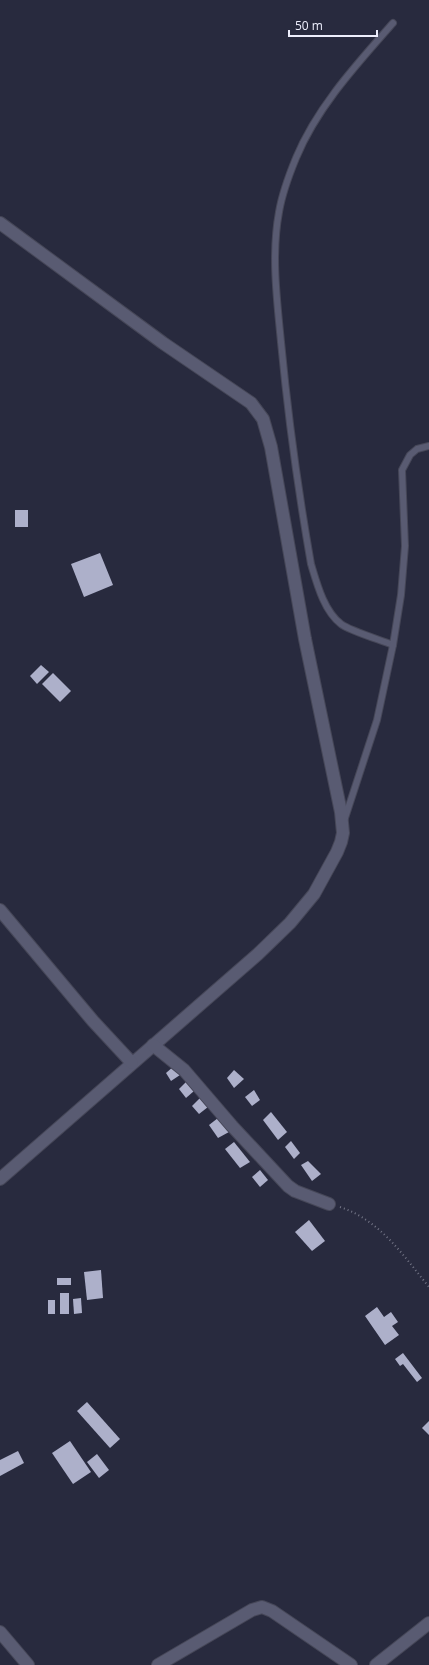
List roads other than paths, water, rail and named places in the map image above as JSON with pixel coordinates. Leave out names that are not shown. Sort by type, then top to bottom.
[{"type":"street","points":[[0,223],[157,339],[251,403],[263,419],[271,447],[306,639],[343,825],[343,833],[337,852],[314,894],[290,923],[258,954],[0,1179]]},
{"type":"street","points":[[0,910],[94,1021],[132,1063]]},
{"type":"street","points":[[153,1045],[184,1070],[243,1138],[288,1186],[295,1191],[329,1204]]},
{"type":"street","points":[[158,1665],[252,1610],[262,1607],[272,1611],[351,1665]]},
{"type":"street","points":[[376,1665],[429,1623]]},
{"type":"street","points":[[0,1632],[28,1665]]},
{"type":"lane","points":[[393,23],[329,101],[312,127],[297,157],[279,211],[276,233],[276,295],[286,397],[310,564],[318,588],[334,618],[342,625],[393,645]]},
{"type":"lane","points":[[343,825],[377,720],[393,645],[401,595],[405,546],[402,470],[410,455],[417,449],[429,446]]}]
